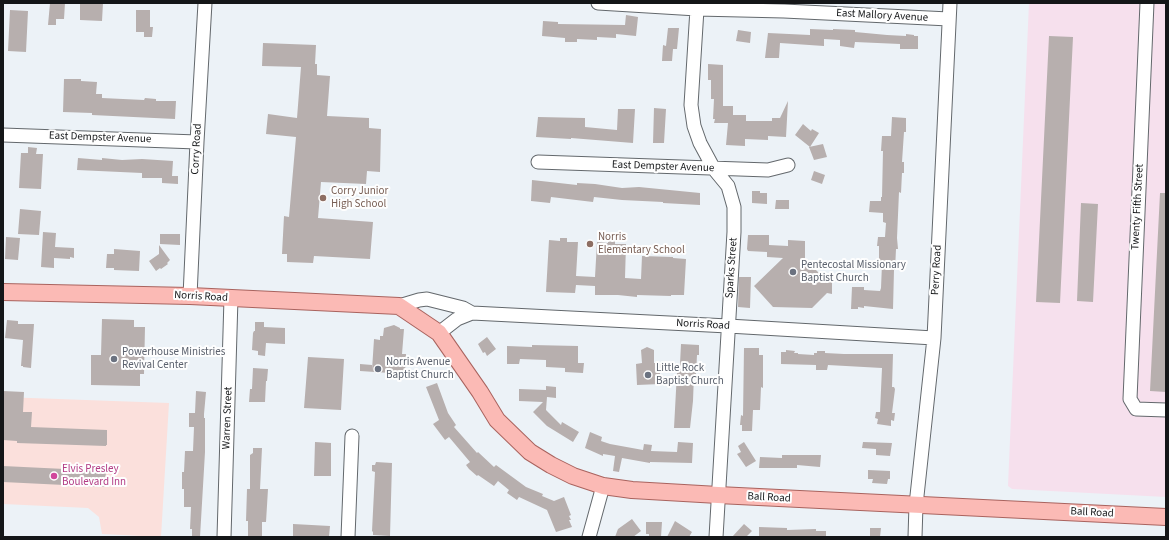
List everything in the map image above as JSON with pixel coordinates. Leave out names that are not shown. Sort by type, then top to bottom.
[{"type":"main road","name":"Norris Road","points":[[3,292],[190,296],[399,306]]},
{"type":"main road","points":[[399,306],[439,333]]},
{"type":"main road","name":"Ball Road","points":[[439,333],[497,420],[530,452],[573,476],[603,486],[632,490],[718,495],[1166,517]]},
{"type":"street","name":"Corry Road","points":[[190,296],[205,3]]},
{"type":"street","name":"East Mallory Avenue","points":[[598,3],[696,9],[784,7],[949,19]]},
{"type":"street","name":"Perry Road","points":[[914,537],[916,505],[934,338],[950,3]]},
{"type":"street","name":"Twenty Fifth Street","points":[[1147,3],[1130,399],[1136,409],[1166,410]]},
{"type":"street","name":"Sparks Street","points":[[696,9],[691,104],[694,126],[700,143],[714,169],[728,186],[734,207],[734,232],[716,537]]},
{"type":"street","name":"East Dempster Avenue","points":[[3,135],[197,142]]},
{"type":"street","name":"East Dempster Avenue","points":[[538,162],[768,170],[788,165]]},
{"type":"street","name":"Warren Street","points":[[224,537],[231,298]]},
{"type":"street","name":"Norris Road","points":[[399,306],[427,299],[463,308],[472,313]]},
{"type":"street","name":"Norris Road","points":[[439,333],[458,319],[472,313],[934,338]]},
{"type":"street","points":[[348,537],[352,436]]},
{"type":"street","points":[[589,537],[603,486]]},
{"type":"shaded area","points":[[1029,3],[1166,3],[1166,497],[1012,489],[1008,486]]},
{"type":"shaded area","points":[[3,397],[169,403],[161,537],[102,534],[99,517],[88,508],[3,504]]},
{"type":"building","points":[[50,3],[65,3],[64,19],[56,19],[56,25],[48,25]]},
{"type":"building","points":[[80,3],[103,3],[102,21],[80,20]]},
{"type":"building","points":[[10,10],[28,11],[26,52],[8,51]]},
{"type":"building","points":[[136,10],[150,10],[150,27],[153,27],[152,37],[144,37],[144,32],[136,32]]},
{"type":"building","points":[[626,15],[638,17],[636,36],[616,34],[616,38],[597,37],[597,40],[577,39],[577,42],[565,42],[565,38],[542,36],[543,21],[558,22],[558,24],[625,25]]},
{"type":"building","points":[[668,28],[679,28],[677,49],[673,49],[672,61],[662,61],[663,45],[666,46]]},
{"type":"building","points":[[810,29],[855,30],[855,32],[887,35],[914,35],[918,36],[918,49],[900,49],[900,44],[855,42],[854,48],[840,46],[840,40],[824,39],[824,46],[780,43],[779,58],[765,58],[768,33],[810,35]]},
{"type":"building","points":[[738,30],[751,32],[750,43],[736,41]]},
{"type":"building","points":[[1049,36],[1073,37],[1060,303],[1036,302]]},
{"type":"building","points":[[263,43],[316,45],[315,64],[317,64],[317,75],[330,76],[327,116],[369,118],[369,128],[381,129],[380,172],[367,171],[366,184],[321,182],[318,218],[373,222],[370,259],[314,256],[313,263],[287,262],[287,254],[282,254],[284,216],[289,217],[296,137],[266,134],[268,114],[297,118],[301,67],[262,66]]},
{"type":"building","points":[[708,64],[723,65],[723,106],[733,106],[733,115],[746,115],[746,121],[772,121],[772,118],[780,118],[788,101],[786,137],[768,136],[768,140],[745,139],[745,146],[726,145],[728,123],[714,123],[715,119],[713,119],[714,99],[711,99],[711,80],[708,80]]},
{"type":"building","points":[[64,79],[81,79],[81,81],[97,82],[96,94],[102,94],[102,98],[144,100],[145,98],[156,99],[156,101],[176,101],[175,119],[63,112]]},
{"type":"building","points":[[654,108],[666,109],[664,143],[653,143]]},
{"type":"building","points":[[618,109],[635,109],[633,143],[536,137],[538,117],[585,118],[585,127],[617,130]]},
{"type":"building","points":[[892,117],[906,118],[906,132],[904,132],[902,162],[904,162],[904,173],[902,173],[901,193],[899,192],[898,249],[896,249],[894,270],[893,309],[864,306],[864,308],[858,307],[858,309],[851,309],[852,287],[864,287],[864,290],[880,291],[881,288],[882,264],[879,264],[879,246],[877,246],[878,237],[885,237],[886,223],[883,222],[883,213],[869,212],[870,201],[881,201],[882,197],[882,136],[891,136]]},
{"type":"building","points":[[803,124],[811,131],[812,129],[819,133],[810,147],[795,135]]},
{"type":"building","points":[[823,144],[827,157],[814,160],[809,147]]},
{"type":"building","points":[[28,147],[37,148],[36,154],[43,154],[41,189],[19,188],[21,153],[28,153]]},
{"type":"building","points":[[78,158],[102,160],[102,158],[173,161],[172,176],[178,176],[178,184],[162,183],[162,178],[142,178],[142,173],[77,170]]},
{"type":"building","points":[[814,171],[825,175],[822,184],[811,180]]},
{"type":"building","points":[[532,180],[577,185],[577,183],[595,184],[622,188],[639,187],[700,193],[700,205],[594,197],[593,202],[551,197],[550,203],[531,201]]},
{"type":"building","points":[[752,191],[767,193],[767,204],[752,203]]},
{"type":"building","points":[[1160,193],[1166,193],[1166,392],[1150,391]]},
{"type":"building","points":[[776,200],[789,200],[789,209],[775,209]]},
{"type":"building","points":[[1081,203],[1098,204],[1093,302],[1077,301]]},
{"type":"building","points":[[20,209],[41,211],[39,235],[18,234]]},
{"type":"building","points":[[43,232],[56,233],[55,247],[74,248],[74,258],[54,258],[54,268],[41,267]]},
{"type":"building","points":[[160,234],[180,234],[180,245],[160,244]]},
{"type":"building","points":[[608,234],[615,235],[615,244],[626,244],[625,278],[641,279],[642,256],[686,259],[684,295],[637,295],[637,297],[595,295],[595,286],[576,285],[575,293],[546,292],[549,240],[560,241],[560,238],[567,238],[567,242],[578,242],[576,276],[595,277],[597,242],[608,243]]},
{"type":"building","name":"Pentecostal Missionary Baptist Church","points":[[748,235],[769,235],[769,245],[788,246],[788,240],[805,241],[805,261],[807,261],[807,267],[813,267],[828,282],[832,282],[832,294],[827,293],[812,308],[773,307],[754,286],[783,258],[767,257],[767,252],[748,251]]},
{"type":"building","points":[[6,237],[20,238],[18,260],[5,259]]},
{"type":"building","points":[[159,245],[170,260],[167,263],[168,264],[156,271],[149,261],[159,254]]},
{"type":"building","points":[[114,249],[140,251],[139,271],[114,270],[114,268],[106,268],[107,254],[114,254]]},
{"type":"building","points":[[739,277],[751,277],[750,308],[738,307]]},
{"type":"building","points":[[102,319],[134,320],[134,327],[145,327],[144,374],[140,374],[140,386],[91,385],[91,355],[101,355]]},
{"type":"building","points":[[7,320],[18,321],[18,324],[34,324],[31,368],[21,366],[23,340],[5,338]]},
{"type":"building","points":[[255,322],[264,322],[264,327],[285,328],[285,344],[266,343],[265,356],[258,355],[258,351],[252,350]]},
{"type":"building","points":[[394,325],[400,329],[404,329],[402,354],[406,354],[405,374],[360,371],[360,364],[372,365],[372,370],[374,339],[380,340],[380,336],[383,336],[384,328]]},
{"type":"building","points":[[487,337],[496,349],[487,356],[485,352],[483,353],[478,344]]},
{"type":"building","points":[[681,344],[699,345],[696,374],[694,374],[690,428],[674,428],[677,372],[660,371],[660,384],[637,385],[636,364],[642,363],[641,350],[647,347],[654,350],[654,363],[680,364]]},
{"type":"building","points":[[532,345],[578,346],[578,363],[584,363],[583,373],[565,372],[565,368],[546,367],[546,360],[520,359],[519,364],[507,364],[507,346],[532,347]]},
{"type":"building","points":[[744,348],[759,348],[759,355],[763,355],[763,388],[761,387],[760,410],[753,410],[752,431],[742,431],[742,425],[740,425],[741,415],[743,416]]},
{"type":"building","points":[[786,350],[795,351],[794,353],[798,354],[814,355],[817,351],[844,354],[893,354],[892,387],[895,389],[892,413],[895,413],[894,421],[891,420],[891,426],[877,424],[878,419],[875,418],[876,412],[880,412],[882,368],[828,365],[827,370],[816,370],[816,365],[781,364],[781,352],[786,352]]},
{"type":"building","points":[[308,357],[344,359],[341,410],[304,408]]},
{"type":"building","points":[[253,368],[268,369],[265,402],[249,402],[250,389],[252,389]]},
{"type":"building","points":[[437,383],[448,413],[456,425],[454,427],[477,453],[478,452],[494,467],[496,465],[526,487],[543,494],[542,496],[554,501],[564,497],[571,515],[569,516],[571,520],[569,520],[572,527],[556,532],[547,510],[519,497],[517,500],[507,493],[509,490],[498,481],[494,486],[478,475],[477,476],[469,469],[466,465],[470,462],[449,437],[445,440],[433,424],[439,420],[426,387]]},
{"type":"building","points":[[546,386],[556,387],[556,398],[547,397],[546,410],[561,425],[562,422],[579,432],[573,442],[547,426],[533,412],[543,402],[519,401],[519,389],[546,390]]},
{"type":"building","points":[[3,391],[24,392],[23,412],[32,412],[31,427],[107,430],[107,445],[17,443],[17,441],[3,440]]},
{"type":"building","points":[[196,391],[206,392],[204,414],[205,452],[200,537],[192,537],[192,529],[190,529],[191,507],[184,507],[182,472],[184,472],[185,451],[193,451],[194,427],[189,427],[189,413],[195,413]]},
{"type":"building","points":[[590,432],[602,437],[601,441],[610,444],[643,450],[644,444],[652,445],[651,451],[677,452],[678,442],[693,443],[692,463],[650,463],[622,458],[619,472],[613,471],[615,456],[603,454],[603,456],[585,448]]},
{"type":"building","points":[[315,442],[331,443],[331,476],[314,476]]},
{"type":"building","points":[[744,442],[756,461],[746,467],[737,454],[741,452],[738,446]]},
{"type":"building","points":[[863,442],[892,443],[890,456],[876,455],[876,449],[862,448]]},
{"type":"building","points":[[253,448],[262,448],[260,489],[268,489],[266,522],[262,522],[262,537],[248,537],[248,521],[246,521],[247,489],[250,489],[250,455],[253,453]]},
{"type":"building","points":[[782,455],[821,455],[820,467],[797,465],[797,468],[759,468],[760,457],[782,458]]},
{"type":"building","points":[[376,462],[392,463],[390,536],[373,535],[372,531],[375,472],[372,471],[372,465],[375,465]]},
{"type":"building","name":"Elvis Presley Boulevard Inn","points":[[3,466],[106,471],[105,487],[3,482]]},
{"type":"building","points":[[868,470],[890,471],[890,479],[888,479],[887,484],[872,483],[873,479],[868,479]]},
{"type":"building","points":[[632,519],[641,531],[633,537],[615,537],[618,529]]},
{"type":"building","points":[[675,521],[692,532],[689,537],[667,537]]},
{"type":"building","points":[[646,522],[662,522],[661,537],[649,537],[649,534],[646,534]]},
{"type":"building","points":[[293,524],[330,526],[329,537],[293,537]]},
{"type":"building","points":[[744,524],[752,531],[746,537],[732,537]]},
{"type":"building","points":[[759,527],[787,528],[787,530],[816,529],[816,531],[826,531],[826,537],[759,537]]},
{"type":"building","points":[[870,528],[881,528],[880,537],[870,537]]},
{"type":"place","name":"Corry Junior High School","points":[[323,198]]},
{"type":"place","name":"Norris Elementary School","points":[[590,244]]},
{"type":"place","name":"Pentecostal Missionary Baptist Church","points":[[793,272]]},
{"type":"place","name":"Powerhouse Ministries Revival Center","points":[[114,359]]},
{"type":"place","name":"Norris Avenue Baptist Church","points":[[378,369]]},
{"type":"place","name":"Little Rock Baptist Church","points":[[648,375]]},
{"type":"place","name":"Elvis Presley Boulevard Inn","points":[[54,476]]}]
